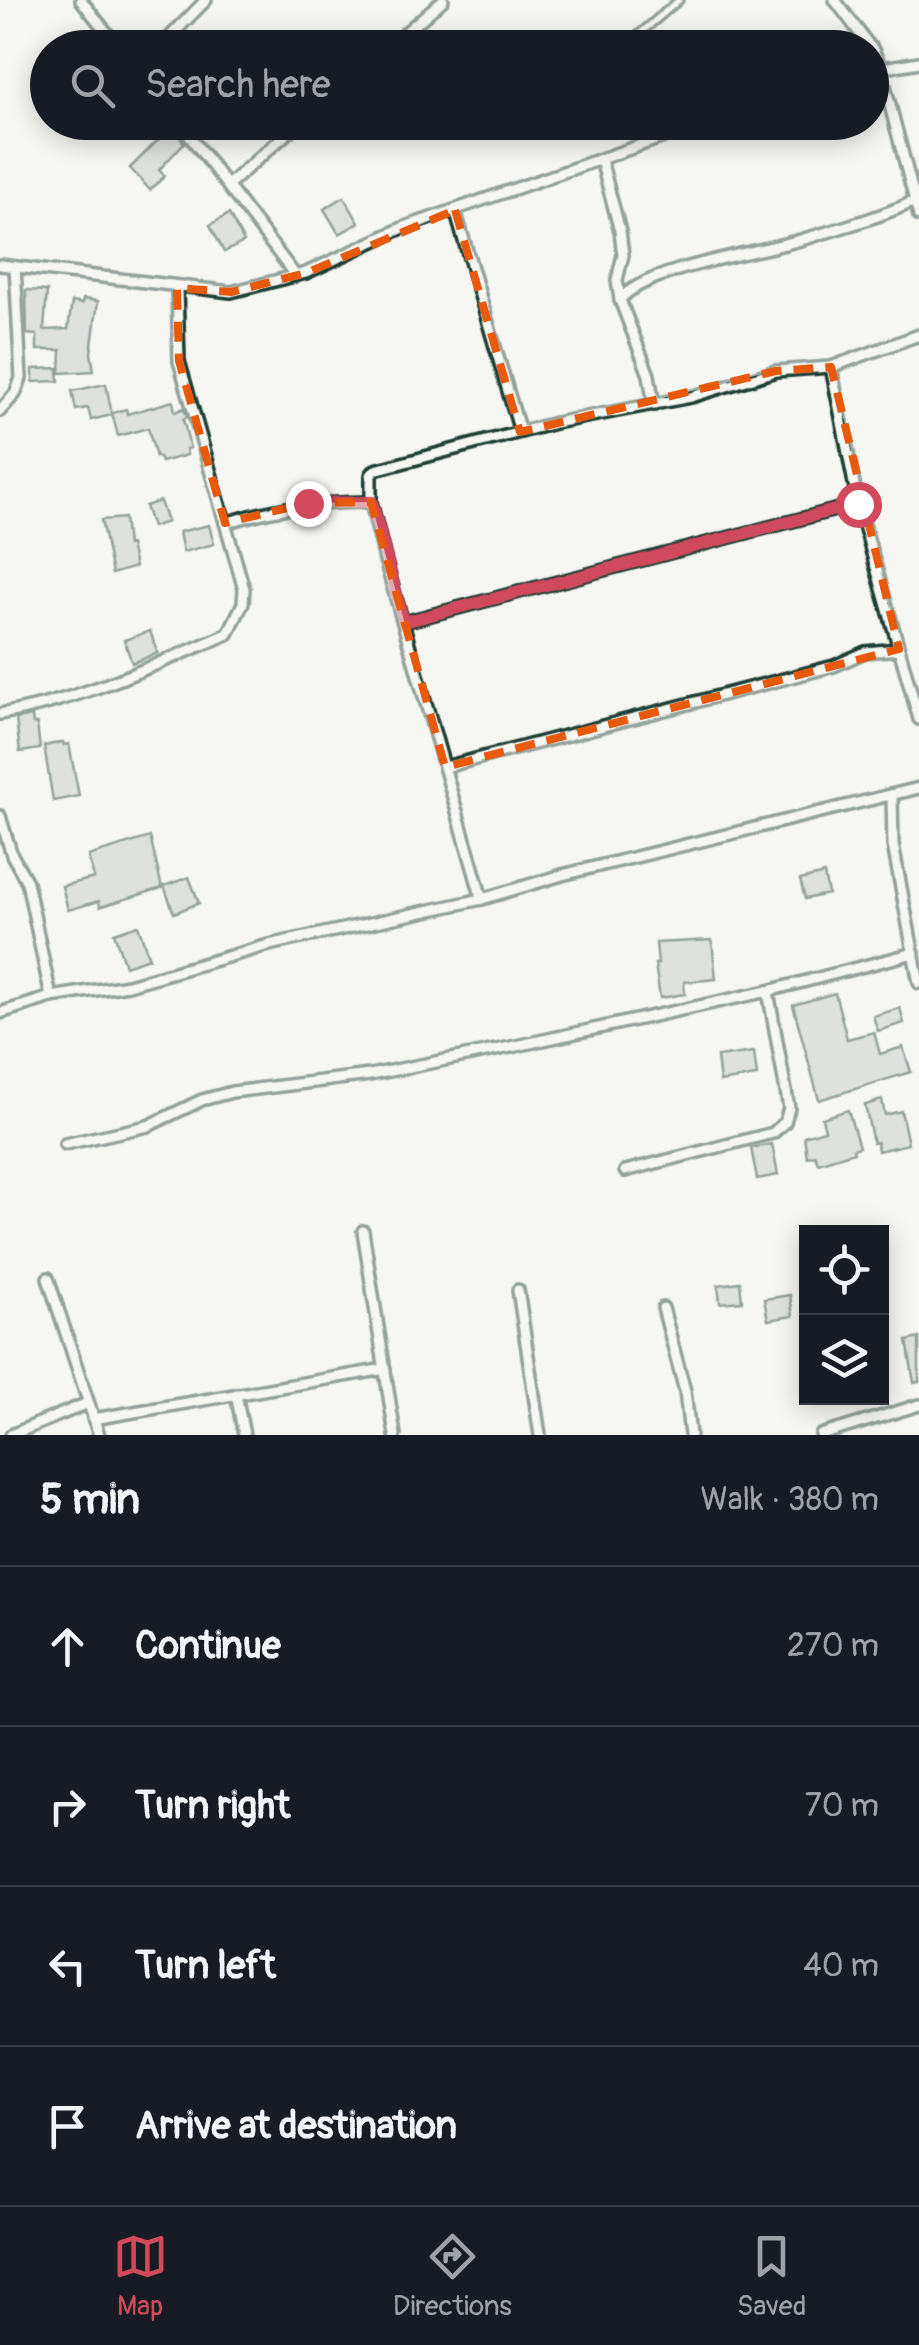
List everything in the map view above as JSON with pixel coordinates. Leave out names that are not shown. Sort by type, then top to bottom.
[{"type":"street","points":[[80,0],[104,30]]},
{"type":"street","points":[[176,30],[206,0]]},
{"type":"street","points":[[409,30],[444,0]]},
{"type":"street","points":[[835,0],[858,30]]},
{"type":"street","points":[[889,67],[919,62]]},
{"type":"street","points":[[889,115],[919,216]]},
{"type":"street","points":[[194,140],[295,276]]},
{"type":"street","points":[[229,184],[279,140]]},
{"type":"street","points":[[0,266],[231,292],[295,276],[402,228],[657,140]]},
{"type":"street","points":[[601,160],[620,231],[620,300],[649,375],[654,405]]},
{"type":"street","points":[[620,300],[632,286],[805,239],[915,201]]},
{"type":"street","points":[[455,210],[520,432]]},
{"type":"street","points":[[0,411],[15,394],[21,378],[15,267]]},
{"type":"street","points":[[0,714],[128,677],[228,634],[243,602],[244,589],[178,361],[177,288]]},
{"type":"street","points":[[482,899],[372,502],[370,475],[375,470],[520,432],[654,405],[776,371],[831,367],[919,335]]},
{"type":"street","points":[[831,367],[858,504],[919,719]]},
{"type":"street","points":[[225,523],[294,505],[372,502]]},
{"type":"street","points":[[404,622],[858,504]]},
{"type":"street","points":[[444,767],[834,666],[865,652],[899,649]]},
{"type":"street","points":[[0,1013],[51,997],[128,985],[269,946],[482,899],[562,875],[919,788]]},
{"type":"street","points":[[892,795],[893,844],[919,983]]},
{"type":"street","points":[[0,816],[12,855],[28,882],[51,997]]},
{"type":"street","points":[[65,1144],[148,1126],[202,1100],[232,1092],[370,1076],[768,991],[914,954]]},
{"type":"street","points":[[625,1171],[773,1132],[785,1122],[789,1108],[768,991]]},
{"type":"street","points":[[363,1230],[395,1435]]},
{"type":"street","points":[[48,1278],[99,1435]]},
{"type":"street","points":[[518,1290],[540,1435]]},
{"type":"street","points":[[663,1308],[685,1392],[690,1435]]},
{"type":"street","points":[[93,1419],[385,1369]]},
{"type":"street","points":[[236,1394],[244,1435]]},
{"type":"street","points":[[12,1435],[88,1403]]},
{"type":"street","points":[[821,1435],[919,1405]]},
{"type":"lane","points":[[645,30],[679,0]]},
{"type":"highlighted area","points":[[455,210],[520,432],[776,371],[831,367],[899,649],[445,767],[371,502],[308,503],[225,523],[179,361],[177,288],[231,292],[306,273]]},
{"type":"building","points":[[158,140],[184,143],[159,170],[165,176],[150,190],[130,168]]},
{"type":"building","points":[[344,197],[359,223],[339,234],[324,209]]},
{"type":"building","points":[[229,214],[244,242],[224,252],[210,225]]},
{"type":"building","points":[[26,290],[47,291],[44,330],[68,329],[72,302],[98,301],[91,353],[94,371],[60,373],[61,350],[37,350],[37,335],[27,334]]},
{"type":"building","points":[[58,368],[59,381],[33,382],[33,369]]},
{"type":"building","points":[[106,384],[112,415],[91,420],[88,408],[76,410],[72,391]]},
{"type":"building","points":[[173,401],[175,412],[184,408],[187,417],[183,419],[190,448],[186,449],[187,455],[161,462],[148,428],[118,436],[112,413],[126,409],[127,414]]},
{"type":"building","points":[[160,501],[167,522],[152,527],[145,506]]},
{"type":"building","points":[[124,518],[127,546],[130,545],[135,567],[112,574],[101,520]]},
{"type":"building","points":[[209,525],[214,544],[183,552],[179,532]]},
{"type":"building","points":[[150,631],[158,653],[132,663],[124,640]]},
{"type":"building","points":[[32,716],[40,749],[20,752],[16,719]]},
{"type":"building","points":[[69,744],[79,796],[53,801],[44,746]]},
{"type":"building","points":[[150,837],[162,888],[100,907],[99,901],[68,910],[62,886],[94,878],[88,856]]},
{"type":"building","points":[[824,874],[828,894],[805,899],[800,880]]},
{"type":"building","points":[[189,877],[199,903],[174,913],[164,886]]},
{"type":"building","points":[[138,925],[149,958],[125,966],[114,933]]},
{"type":"building","points":[[712,940],[716,979],[684,982],[685,994],[660,998],[656,943]]},
{"type":"building","points":[[835,993],[847,1039],[874,1032],[880,1054],[903,1047],[911,1072],[819,1100],[793,1005]]},
{"type":"building","points":[[900,1008],[904,1023],[878,1031],[873,1016]]},
{"type":"building","points":[[754,1052],[757,1076],[720,1082],[717,1057]]},
{"type":"building","points":[[882,1100],[885,1115],[901,1111],[908,1144],[878,1151],[865,1105]]},
{"type":"building","points":[[848,1110],[859,1147],[818,1163],[815,1155],[807,1157],[804,1136],[825,1130],[822,1118]]},
{"type":"building","points":[[772,1144],[778,1175],[757,1179],[751,1148]]},
{"type":"building","points":[[740,1282],[742,1301],[720,1303],[718,1285]]},
{"type":"building","points":[[790,1295],[793,1316],[768,1320],[764,1299]]},
{"type":"building","points":[[919,1338],[919,1382],[914,1383],[907,1341]]},
{"type":"route","points":[[308,503],[372,502],[404,622],[858,504]]}]
